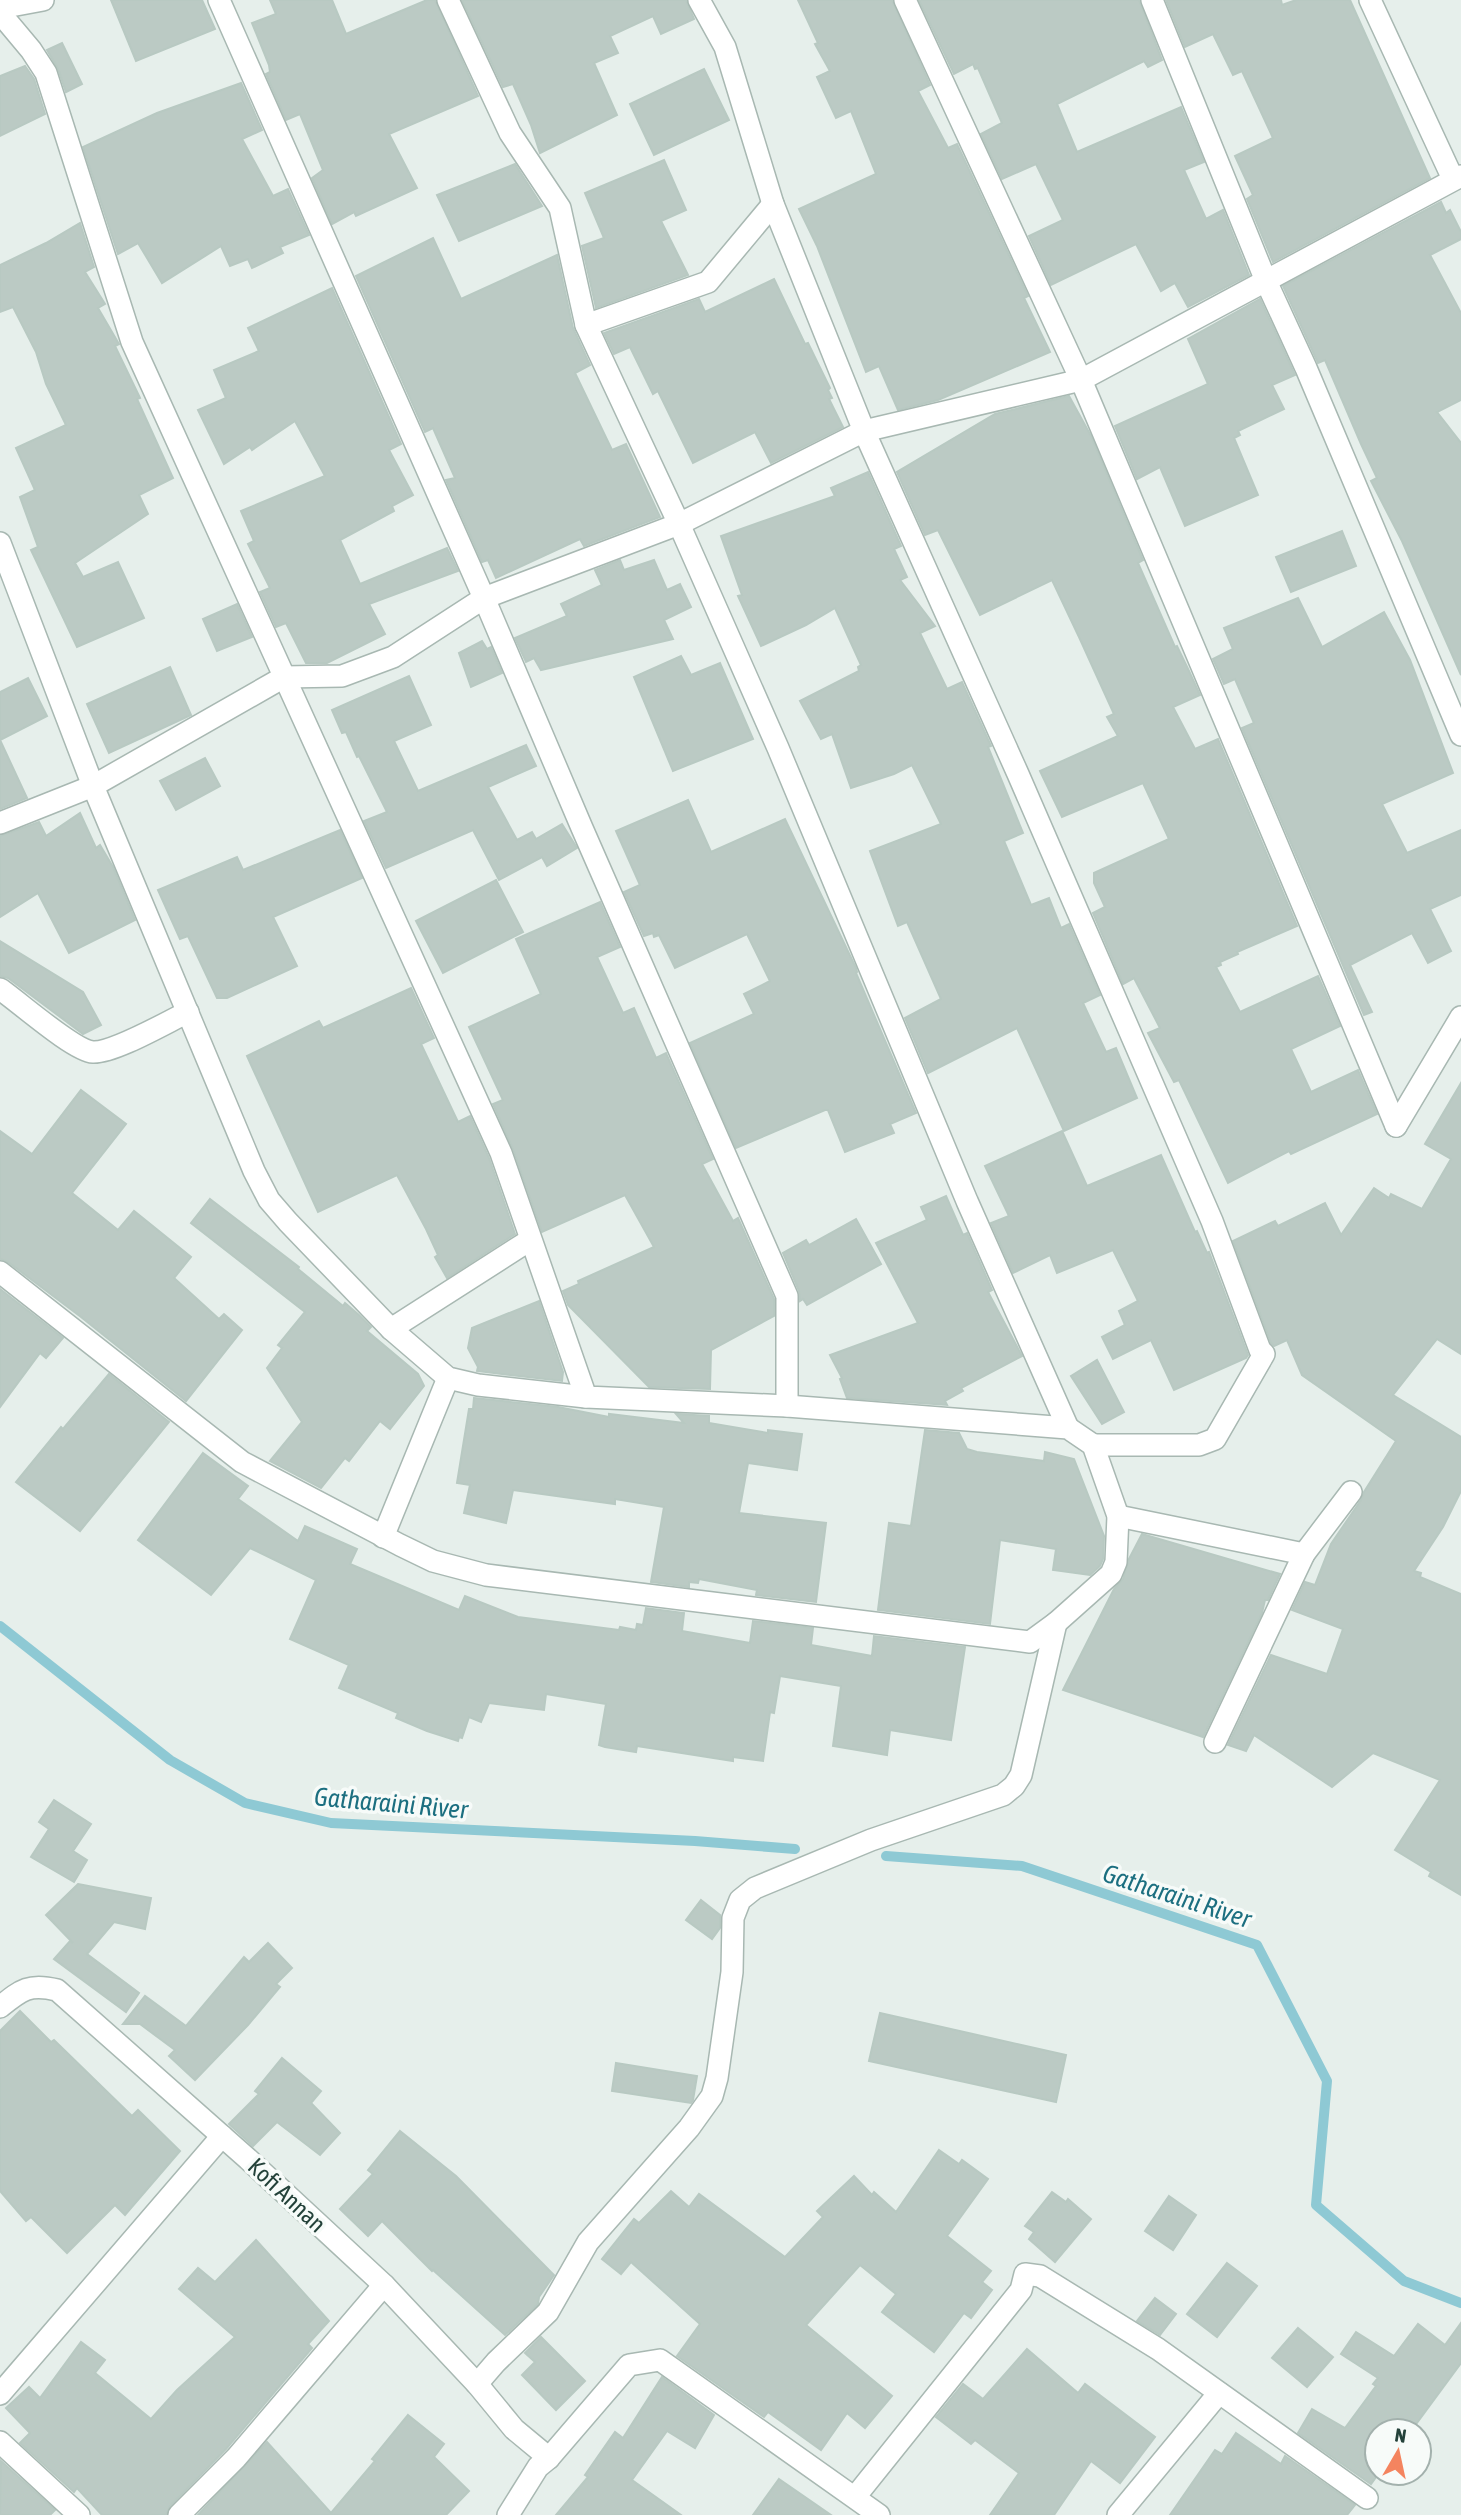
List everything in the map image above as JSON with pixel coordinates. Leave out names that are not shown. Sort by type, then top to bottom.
[{"type":"street","points":[[40,0],[0,10],[46,73],[132,342],[501,1153],[586,1397]]},
{"type":"street","points":[[219,0],[484,597],[787,1296],[787,1406]]},
{"type":"street","points":[[449,0],[510,133],[559,208],[586,325],[680,524],[778,748],[967,1201],[1068,1429]]},
{"type":"street","points":[[0,543],[93,786],[254,1171],[270,1200],[288,1222],[391,1329],[448,1378],[478,1385],[586,1397],[787,1406],[1068,1429],[1093,1445],[1199,1444],[1215,1439],[1264,1353],[1260,1350],[1190,1170],[1018,774],[864,431],[773,204],[725,47],[699,0]]},
{"type":"street","points":[[905,0],[1081,380],[1396,1126],[1461,1017]]},
{"type":"street","points":[[1152,0],[1266,281],[1306,368],[1461,735]]},
{"type":"street","points":[[0,823],[93,786],[284,677],[342,676],[393,657],[484,597],[680,524],[864,431],[1081,380],[1457,177],[1370,0]]},
{"type":"street","points":[[586,325],[708,282],[773,204]]},
{"type":"street","points":[[0,989],[76,1045],[92,1052],[107,1050],[188,1012]]},
{"type":"street","points":[[391,1329],[530,1240]]},
{"type":"street","points":[[0,1272],[242,1462],[433,1561],[486,1575],[1030,1642],[1056,1623],[1111,1574],[1118,1547],[1118,1516],[1093,1445]]},
{"type":"street","points":[[383,1537],[448,1378]]},
{"type":"street","points":[[1214,1742],[1304,1554],[1351,1492]]},
{"type":"street","points":[[1118,1516],[1304,1554]]},
{"type":"street","points":[[477,2384],[548,2312],[588,2242],[689,2128],[712,2096],[732,1972],[733,1918],[740,1900],[755,1888],[858,1845],[1003,1795],[1014,1786],[1021,1775],[1056,1623]]},
{"type":"street","name":"Kofi Annan","points":[[0,2007],[18,1992],[40,1985],[57,1990],[222,2136],[384,2285],[477,2384],[514,2430],[549,2458]]},
{"type":"street","points":[[0,2394],[222,2136]]},
{"type":"street","points":[[855,2497],[1021,2290],[1025,2274],[1040,2276],[1158,2349],[1367,2498]]},
{"type":"street","points":[[179,2515],[236,2458],[384,2285]]},
{"type":"street","points":[[508,2515],[538,2467],[549,2458],[629,2365],[660,2360],[879,2515]]},
{"type":"street","points":[[1118,2515],[1219,2393]]},
{"type":"street","points":[[0,2442],[79,2515]]},
{"type":"building","points":[[111,0],[202,0],[215,29],[136,61]]},
{"type":"building","points":[[270,0],[332,0],[346,34],[427,0],[435,0],[478,96],[389,134],[417,188],[356,216],[354,212],[332,224],[312,178],[323,170],[300,114],[286,120],[266,74],[270,72],[269,65],[252,23],[276,14]]},
{"type":"building","points":[[462,0],[686,0],[694,19],[661,34],[653,16],[610,36],[618,53],[594,63],[617,115],[540,153],[513,84],[503,87]]},
{"type":"building","points":[[798,0],[892,0],[930,85],[918,91],[948,148],[957,144],[1028,296],[1024,298],[1050,352],[938,400],[898,410],[879,366],[866,372],[817,246],[799,209],[876,174],[851,111],[836,118],[817,77],[830,71],[815,44],[818,43]]},
{"type":"building","points":[[919,0],[1139,0],[1162,60],[1148,67],[1144,61],[1057,104],[1077,152],[1181,107],[1204,162],[1184,170],[1206,219],[1223,210],[1249,275],[1188,307],[1175,283],[1161,291],[1136,244],[1051,285],[1029,236],[1063,220],[1036,164],[1002,179],[981,134],[1002,123],[978,68],[975,69],[973,64],[954,74]]},
{"type":"building","points":[[1166,0],[1281,0],[1282,5],[1296,0],[1350,0],[1430,178],[1273,262],[1247,199],[1253,195],[1235,156],[1273,138],[1242,71],[1233,75],[1213,34],[1185,47]]},
{"type":"building","points":[[62,43],[82,84],[66,92],[58,69],[47,50]]},
{"type":"building","points":[[25,66],[34,79],[45,114],[0,136],[0,76]]},
{"type":"building","points":[[704,69],[729,120],[654,155],[630,104]]},
{"type":"building","points":[[241,83],[262,130],[242,139],[273,196],[288,189],[309,235],[280,247],[283,253],[252,268],[248,259],[230,266],[221,246],[162,283],[138,243],[118,254],[83,147],[157,113]]},
{"type":"building","points":[[664,160],[686,210],[661,221],[688,275],[596,308],[582,246],[604,238],[585,193]]},
{"type":"building","points":[[515,164],[542,206],[459,241],[437,195]]},
{"type":"building","points":[[1441,202],[1446,213],[1450,210],[1461,232],[1461,239],[1430,255],[1461,313],[1461,400],[1437,412],[1461,443],[1461,675],[1402,541],[1371,481],[1377,478],[1325,360],[1318,363],[1283,286]]},
{"type":"building","points":[[80,223],[94,267],[85,272],[105,304],[98,308],[119,344],[115,346],[173,478],[139,495],[148,514],[75,563],[83,577],[118,562],[144,618],[77,647],[31,550],[38,547],[20,497],[35,490],[16,448],[66,425],[46,384],[36,352],[13,307],[0,312],[0,265]]},
{"type":"building","points":[[433,238],[461,299],[557,255],[573,328],[590,365],[575,373],[612,450],[626,444],[660,517],[584,546],[580,539],[496,578],[488,560],[482,562],[446,480],[455,478],[433,428],[425,432],[356,276]]},
{"type":"building","points":[[774,279],[805,344],[808,343],[830,388],[828,390],[832,398],[829,399],[843,427],[771,463],[755,432],[693,463],[658,391],[653,394],[630,347],[614,354],[604,333],[699,299],[705,312]]},
{"type":"building","points":[[332,288],[401,444],[389,450],[413,495],[392,506],[394,511],[340,540],[360,584],[447,548],[458,571],[369,604],[385,634],[327,663],[306,663],[286,623],[276,627],[260,592],[270,588],[248,544],[254,541],[241,511],[325,476],[295,421],[252,450],[250,447],[224,464],[198,410],[226,398],[214,370],[259,351],[248,328]]},
{"type":"building","points":[[1260,299],[1295,375],[1272,385],[1284,409],[1238,431],[1240,435],[1234,438],[1258,495],[1185,526],[1160,467],[1137,479],[1115,426],[1208,384],[1188,339]]},
{"type":"building","points":[[1069,396],[1091,436],[1143,560],[1138,563],[1175,647],[1177,646],[1200,695],[1173,707],[1195,749],[1218,739],[1297,926],[1237,952],[1238,954],[1220,962],[1221,965],[1216,967],[1240,1012],[1318,976],[1340,1026],[1291,1049],[1311,1092],[1358,1070],[1377,1114],[1291,1154],[1289,1151],[1228,1183],[1179,1080],[1174,1082],[1148,1033],[1160,1028],[1134,978],[1123,984],[1093,913],[1105,907],[1094,883],[1094,873],[1169,839],[1143,783],[1062,817],[1040,771],[1118,736],[1107,717],[1114,714],[1079,637],[1052,580],[980,615],[938,530],[925,535],[897,472],[995,414]]},
{"type":"building","points":[[868,472],[901,546],[894,549],[907,577],[900,580],[935,626],[920,633],[947,689],[962,682],[991,746],[988,747],[1023,833],[1004,841],[1031,905],[1049,898],[1061,928],[1069,924],[1100,995],[1083,1003],[1106,1052],[1116,1048],[1137,1098],[1064,1131],[1017,1028],[928,1073],[905,1018],[941,999],[907,922],[898,926],[870,851],[941,824],[912,765],[851,788],[832,734],[821,739],[800,701],[859,671],[858,667],[861,665],[835,608],[761,646],[738,596],[742,595],[721,536],[835,496],[831,488]]},
{"type":"building","points":[[1342,531],[1356,566],[1291,592],[1276,557]]},
{"type":"building","points":[[620,560],[624,570],[654,560],[667,590],[680,584],[691,607],[664,620],[673,639],[541,670],[534,658],[526,662],[515,638],[567,616],[561,604],[602,585],[595,570]]},
{"type":"building","points":[[1298,598],[1322,647],[1384,612],[1410,660],[1453,773],[1382,804],[1407,853],[1461,830],[1461,895],[1430,909],[1451,951],[1428,963],[1412,933],[1350,965],[1372,1012],[1364,1015],[1242,728],[1254,723],[1235,679],[1224,684],[1213,659],[1233,649],[1224,628]]},
{"type":"building","points":[[237,604],[252,637],[217,651],[203,619]]},
{"type":"building","points":[[482,641],[487,649],[491,647],[502,673],[471,687],[459,653]]},
{"type":"building","points":[[681,656],[691,675],[720,663],[753,739],[673,771],[634,677]]},
{"type":"building","points":[[170,667],[191,715],[109,753],[87,704]]},
{"type":"building","points":[[409,676],[431,725],[394,741],[418,791],[526,745],[536,766],[488,787],[517,840],[532,832],[536,839],[562,824],[577,848],[547,866],[542,857],[499,880],[473,830],[386,868],[364,821],[387,812],[346,732],[342,733],[332,710]]},
{"type":"building","points":[[28,678],[47,716],[0,740],[0,692]]},
{"type":"building","points":[[0,740],[27,798],[0,809]]},
{"type":"building","points":[[205,758],[220,786],[176,810],[160,781]]},
{"type":"building","points":[[688,800],[711,852],[785,819],[856,968],[916,1113],[890,1124],[894,1133],[845,1152],[828,1110],[825,1110],[736,1148],[690,1043],[754,1014],[744,994],[770,981],[747,934],[675,968],[659,935],[654,937],[653,933],[644,936],[624,892],[640,885],[616,831]]},
{"type":"building","points":[[80,813],[96,848],[100,845],[113,867],[135,920],[69,953],[38,893],[0,917],[0,836],[39,822],[46,836]]},
{"type":"building","points":[[340,830],[362,878],[273,917],[297,966],[227,998],[217,998],[188,936],[180,939],[158,890],[237,857],[243,870]]},
{"type":"building","points":[[496,880],[523,932],[443,973],[416,921]]},
{"type":"building","points":[[600,902],[620,947],[597,957],[623,1013],[634,1008],[656,1058],[666,1053],[713,1159],[702,1164],[733,1221],[738,1218],[774,1299],[774,1316],[711,1350],[710,1389],[649,1387],[568,1305],[563,1291],[579,1284],[578,1281],[654,1247],[625,1195],[542,1232],[513,1149],[493,1104],[503,1100],[469,1027],[541,994],[516,939]]},
{"type":"building","points":[[0,941],[83,992],[101,1025],[83,1034],[8,978],[0,976]]},
{"type":"building","points":[[411,988],[434,1038],[421,1044],[458,1122],[470,1116],[489,1158],[515,1234],[447,1278],[435,1257],[438,1255],[426,1229],[397,1175],[318,1212],[247,1056],[319,1021],[323,1028]]},
{"type":"building","points":[[1461,1083],[1461,1354],[1437,1339],[1393,1395],[1461,1437],[1461,1491],[1443,1527],[1414,1571],[1421,1573],[1420,1577],[1461,1594],[1461,1895],[1429,1876],[1431,1872],[1395,1850],[1440,1780],[1373,1753],[1332,1787],[1254,1735],[1246,1751],[1228,1745],[1271,1655],[1327,1674],[1343,1629],[1292,1610],[1305,1582],[1315,1585],[1331,1544],[1396,1441],[1302,1375],[1287,1340],[1274,1346],[1271,1343],[1233,1241],[1275,1221],[1278,1226],[1325,1203],[1341,1235],[1374,1188],[1389,1198],[1391,1194],[1422,1209],[1451,1159],[1425,1144]]},
{"type":"building","points":[[81,1090],[126,1124],[72,1193],[118,1230],[134,1211],[191,1257],[174,1278],[219,1319],[224,1314],[242,1330],[186,1401],[81,1317],[8,1262],[0,1259],[0,1131],[32,1154]]},
{"type":"building","points":[[1062,1131],[1087,1186],[1161,1155],[1195,1232],[1197,1231],[1207,1253],[1209,1252],[1248,1355],[1246,1358],[1174,1390],[1151,1340],[1113,1359],[1102,1337],[1125,1325],[1119,1311],[1138,1301],[1113,1250],[1057,1273],[1050,1255],[1013,1273],[991,1223],[1009,1216],[985,1166]]},
{"type":"building","points":[[946,1196],[963,1235],[967,1233],[992,1290],[988,1292],[1022,1356],[961,1388],[963,1391],[945,1401],[947,1405],[847,1398],[840,1379],[842,1378],[830,1355],[918,1323],[876,1243],[927,1220],[921,1207]]},
{"type":"building","points":[[210,1199],[299,1267],[298,1269],[343,1306],[345,1303],[359,1315],[371,1327],[367,1331],[418,1374],[424,1386],[390,1429],[380,1421],[349,1461],[345,1458],[321,1488],[270,1461],[302,1422],[267,1368],[282,1348],[278,1345],[305,1312],[191,1223]]},
{"type":"building","points":[[856,1219],[881,1264],[807,1305],[803,1299],[800,1301],[799,1291],[783,1253],[806,1240],[809,1245]]},
{"type":"building","points":[[0,1289],[63,1338],[46,1358],[40,1353],[0,1407]]},
{"type":"building","points":[[539,1301],[563,1372],[562,1381],[477,1371],[478,1367],[468,1348],[472,1328]]},
{"type":"building","points":[[1097,1360],[1124,1412],[1102,1424],[1071,1376]]},
{"type":"building","points":[[109,1374],[169,1422],[80,1531],[16,1482]]},
{"type":"building","points":[[474,1398],[558,1407],[609,1417],[609,1414],[684,1423],[676,1414],[709,1416],[709,1423],[768,1433],[768,1430],[802,1434],[797,1470],[748,1463],[739,1513],[826,1523],[816,1602],[756,1595],[757,1590],[699,1579],[698,1583],[689,1582],[689,1587],[651,1582],[664,1507],[615,1499],[615,1504],[513,1490],[506,1523],[464,1513],[470,1485],[457,1483],[469,1409],[473,1409]]},
{"type":"building","points":[[925,1430],[959,1433],[967,1449],[977,1452],[1044,1461],[1045,1452],[1074,1459],[1104,1536],[1100,1566],[1090,1575],[1053,1570],[1056,1549],[1000,1540],[990,1624],[878,1610],[889,1523],[911,1526]]},
{"type":"building","points":[[203,1453],[248,1486],[238,1499],[298,1541],[305,1526],[357,1549],[350,1564],[459,1610],[465,1596],[518,1617],[636,1630],[637,1624],[643,1625],[646,1608],[684,1613],[682,1631],[750,1643],[753,1621],[813,1628],[811,1645],[872,1656],[874,1636],[965,1647],[951,1740],[890,1730],[887,1755],[833,1746],[841,1686],[780,1676],[774,1713],[770,1712],[763,1761],[733,1757],[733,1761],[637,1746],[636,1752],[605,1747],[599,1745],[606,1704],[546,1694],[544,1710],[489,1703],[481,1722],[469,1717],[462,1738],[459,1737],[458,1741],[427,1731],[396,1718],[398,1713],[339,1688],[349,1665],[290,1639],[316,1580],[250,1548],[211,1595],[138,1540]]},
{"type":"building","points":[[1142,1534],[1280,1574],[1268,1600],[1265,1600],[1262,1613],[1203,1737],[1063,1690],[1114,1589],[1123,1579],[1129,1559]]},
{"type":"building","points":[[54,1800],[91,1824],[73,1851],[87,1860],[74,1882],[31,1857],[49,1829],[39,1822]]},
{"type":"building","points":[[78,1884],[151,1898],[145,1929],[114,1922],[87,1954],[139,1993],[126,2012],[54,1959],[70,1941],[73,1943],[46,1915]]},
{"type":"building","points":[[701,1900],[720,1915],[720,1928],[712,1939],[686,1920]]},
{"type":"building","points":[[268,1943],[292,1968],[276,1984],[280,1987],[248,2025],[195,2080],[169,2056],[175,2050],[140,2024],[123,2024],[145,1996],[186,2026],[244,1957],[249,1962]]},
{"type":"building","points":[[20,2011],[132,2116],[138,2110],[180,2151],[125,2215],[115,2205],[67,2253],[31,2217],[26,2221],[0,2191],[0,2031]]},
{"type":"building","points":[[880,2013],[1066,2055],[1056,2102],[869,2061]]},
{"type":"building","points":[[282,2058],[321,2091],[311,2103],[340,2133],[320,2155],[277,2122],[253,2146],[229,2124],[259,2094],[255,2091]]},
{"type":"building","points":[[616,2063],[697,2076],[693,2100],[691,2103],[612,2091]]},
{"type":"building","points":[[400,2131],[456,2176],[554,2275],[539,2297],[538,2304],[505,2335],[432,2271],[382,2221],[368,2236],[340,2209],[373,2174],[368,2170]]},
{"type":"building","points":[[939,2150],[959,2164],[962,2160],[988,2179],[947,2236],[991,2271],[982,2282],[992,2290],[971,2318],[964,2313],[934,2352],[882,2312],[896,2294],[860,2265],[806,2325],[892,2396],[865,2428],[847,2413],[821,2450],[768,2412],[764,2417],[677,2356],[700,2324],[631,2262],[621,2274],[602,2259],[634,2219],[639,2223],[671,2191],[689,2207],[699,2194],[785,2257],[823,2217],[817,2211],[854,2176],[872,2195],[874,2192],[896,2212]]},
{"type":"building","points":[[1052,2192],[1066,2202],[1068,2199],[1091,2219],[1055,2262],[1029,2239],[1034,2232],[1025,2226]]},
{"type":"building","points":[[1169,2196],[1196,2215],[1173,2250],[1145,2231]]},
{"type":"building","points":[[256,2240],[329,2321],[308,2344],[312,2348],[226,2449],[170,2506],[166,2515],[102,2515],[77,2488],[74,2492],[20,2443],[30,2433],[6,2408],[29,2387],[40,2398],[81,2342],[105,2360],[95,2373],[151,2419],[177,2390],[235,2337],[179,2289],[198,2268],[215,2282]]},
{"type":"building","points":[[1227,2263],[1257,2286],[1217,2337],[1187,2314]]},
{"type":"building","points":[[1155,2298],[1176,2314],[1160,2335],[1137,2321]]},
{"type":"building","points":[[1461,2323],[1461,2363],[1421,2417],[1363,2417],[1363,2478],[1298,2433],[1312,2409],[1345,2428],[1376,2386],[1373,2384],[1378,2378],[1341,2354],[1356,2332],[1394,2356],[1418,2324],[1445,2345]]},
{"type":"building","points":[[1298,2328],[1333,2357],[1307,2387],[1272,2358]]},
{"type":"building","points":[[541,2337],[585,2381],[556,2410],[522,2375],[535,2362],[525,2353]]},
{"type":"building","points":[[1027,2349],[1078,2393],[1085,2384],[1155,2437],[1120,2483],[1091,2461],[1054,2515],[990,2515],[1019,2473],[975,2440],[971,2444],[936,2417],[963,2384],[983,2399]]},
{"type":"building","points":[[662,2377],[714,2415],[695,2448],[667,2431],[632,2480],[681,2515],[556,2515],[588,2477],[585,2475],[615,2432],[623,2438]]},
{"type":"building","points":[[408,2415],[444,2444],[434,2457],[469,2491],[446,2515],[198,2515],[267,2442],[331,2513],[375,2461],[372,2459]]},
{"type":"building","points":[[1236,2433],[1281,2464],[1285,2456],[1355,2505],[1347,2515],[1170,2515],[1215,2450],[1222,2454]]},
{"type":"building","points":[[1,2461],[55,2510],[50,2515],[0,2515]]},
{"type":"building","points":[[779,2479],[831,2515],[753,2515]]},
{"type":"waterway","name":"Gatharaini River","points":[[0,1626],[170,1760],[245,1803],[331,1823],[695,1841],[795,1849]]},
{"type":"waterway","name":"Gatharaini River","points":[[886,1856],[1022,1866],[1257,1945],[1327,2081],[1316,2205],[1404,2281],[1461,2303]]}]
